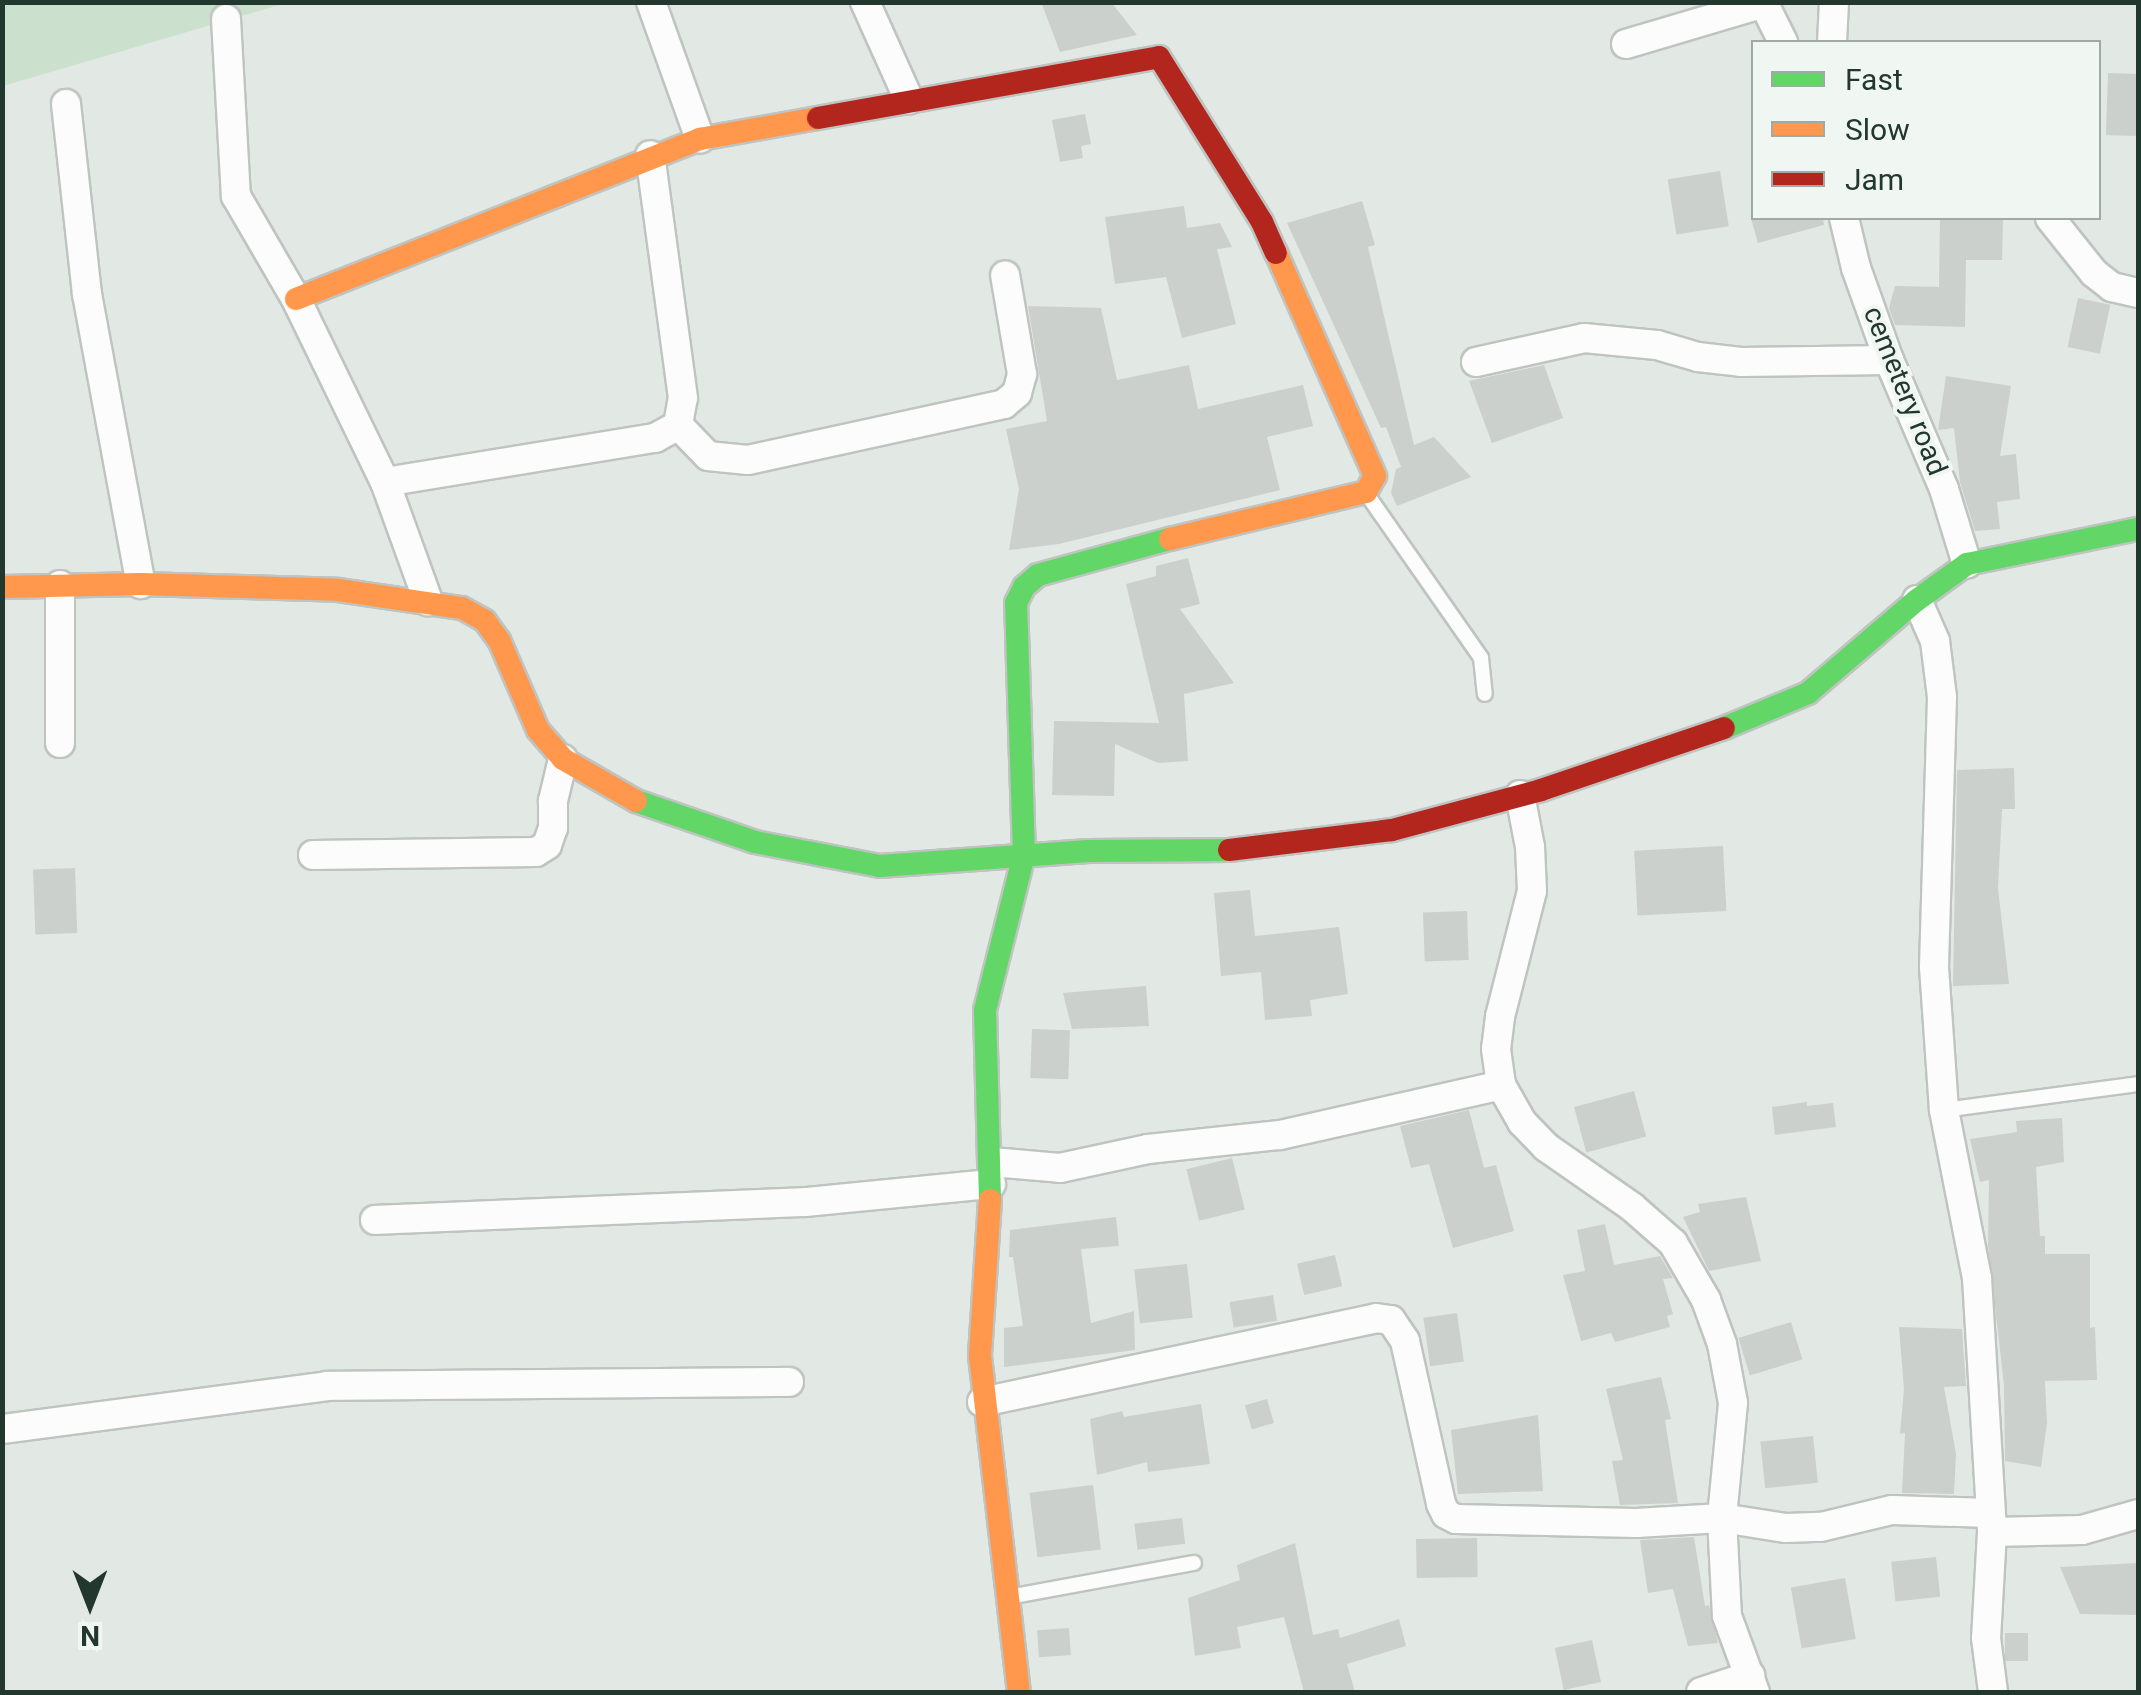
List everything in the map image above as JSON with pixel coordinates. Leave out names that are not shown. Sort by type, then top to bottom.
[{"type":"street","points":[[651,2],[700,140]]},
{"type":"street","points":[[865,2],[909,100]]},
{"type":"street","points":[[1832,40],[1834,2]]},
{"type":"street","points":[[1626,44],[1764,3],[1782,40]]},
{"type":"street","points":[[226,20],[236,196],[296,299],[385,482],[428,602]]},
{"type":"street","points":[[296,299],[650,156],[700,140],[1159,58],[1262,222],[1372,462],[1375,476],[1366,492],[1068,564],[1038,576],[1024,588],[1016,603],[1024,855],[985,1010],[992,1173],[980,1356],[982,1402],[1019,1692]]},
{"type":"street","points":[[66,104],[87,294],[142,584]]},
{"type":"street","points":[[650,156],[683,398],[678,426]]},
{"type":"street","name":"cemetery road","points":[[1844,220],[1856,268],[1889,360],[1944,490],[1967,564]]},
{"type":"street","points":[[2052,220],[2094,273],[2112,287],[2138,292]]},
{"type":"street","points":[[678,426],[708,456],[748,460],[1004,404],[1017,393],[1022,374],[1005,276]]},
{"type":"street","points":[[1476,362],[1584,338],[1657,345],[1698,357],[1742,362],[1889,360]]},
{"type":"street","points":[[385,482],[655,438],[678,426]]},
{"type":"street","points":[[2,586],[142,584],[338,590],[462,608],[485,621],[513,668],[538,730],[564,759],[626,797],[756,842],[880,866],[1024,855],[1241,850],[1326,842],[1392,830],[1520,796],[1753,718],[1808,693],[1916,600],[1967,564],[2138,529]]},
{"type":"street","points":[[60,586],[60,744]]},
{"type":"street","points":[[1916,600],[1935,641],[1942,697],[1934,968],[1944,1110],[1978,1278],[1991,1522],[1986,1638],[1993,1692]]},
{"type":"street","points":[[312,855],[536,852],[547,845],[564,759]]},
{"type":"street","points":[[1520,796],[1530,847],[1532,892],[1500,1017],[1496,1049],[1502,1086],[1522,1122],[1546,1147],[1632,1207],[1673,1244],[1706,1300],[1722,1344],[1733,1403],[1722,1518],[1727,1616],[1752,1684],[1701,1692]]},
{"type":"street","points":[[376,1220],[806,1202],[992,1173],[1060,1168],[1148,1149],[1280,1135],[1502,1086]]},
{"type":"street","points":[[982,1402],[1376,1318],[1391,1320],[1398,1328],[1414,1364],[1446,1514],[1456,1519],[1636,1523],[1722,1518],[1786,1528],[1820,1527],[1892,1510],[2082,1530],[2138,1514]]},
{"type":"street","points":[[2,1429],[328,1386],[789,1382]]},
{"type":"lane","points":[[1366,492],[1481,658],[1485,694]]},
{"type":"lane","points":[[1944,1110],[2138,1084]]},
{"type":"lane","points":[[1006,1597],[1194,1563]]},
{"type":"green space","points":[[3,3],[286,3],[3,86]]},
{"type":"building","points":[[1041,2],[1111,2],[1137,35],[1060,52]]},
{"type":"building","points":[[2108,73],[2138,74],[2136,136],[2106,135]]},
{"type":"building","points":[[1085,114],[1091,144],[1081,146],[1083,158],[1060,162],[1052,120]]},
{"type":"building","points":[[1720,171],[1729,226],[1676,235],[1668,179]]},
{"type":"building","points":[[1362,201],[1375,245],[1368,247],[1414,445],[1434,437],[1471,477],[1397,506],[1391,493],[1396,469],[1401,467],[1386,427],[1381,428],[1287,223]]},
{"type":"building","points":[[1184,206],[1187,228],[1220,223],[1232,247],[1217,249],[1236,324],[1182,338],[1166,277],[1115,284],[1105,217]]},
{"type":"building","points":[[1752,220],[1823,220],[1824,225],[1758,243]]},
{"type":"building","points":[[1940,220],[2003,220],[2002,260],[1966,260],[1965,327],[1895,325],[1889,308],[1895,286],[1939,287]]},
{"type":"building","points":[[2078,298],[2110,305],[2100,354],[2068,347]]},
{"type":"building","points":[[1028,306],[1101,308],[1117,380],[1189,365],[1198,409],[1303,385],[1313,426],[1267,437],[1280,490],[1059,544],[1009,550],[1019,489],[1006,429],[1047,421]]},
{"type":"building","points":[[1544,365],[1563,418],[1492,443],[1469,381]]},
{"type":"building","points":[[1946,376],[2011,386],[2000,456],[2016,454],[2020,499],[1997,502],[2000,529],[1975,531],[1960,482],[1954,428],[1938,430]]},
{"type":"building","points":[[1188,558],[1200,604],[1180,609],[1234,683],[1184,694],[1188,761],[1158,763],[1115,744],[1114,796],[1052,795],[1054,721],[1159,723],[1126,584],[1156,576],[1156,566]]},
{"type":"building","points":[[2014,768],[2015,809],[2002,809],[1998,888],[2009,984],[1953,986],[1957,770]]},
{"type":"building","points":[[1723,846],[1726,911],[1638,916],[1634,851]]},
{"type":"building","points":[[75,868],[77,933],[35,934],[33,869]]},
{"type":"building","points":[[1250,890],[1255,936],[1339,927],[1348,994],[1310,1000],[1312,1016],[1265,1020],[1261,972],[1221,976],[1214,893]]},
{"type":"building","points":[[1467,911],[1469,960],[1425,962],[1423,913]]},
{"type":"building","points":[[1146,986],[1149,1026],[1072,1029],[1063,993]]},
{"type":"building","points":[[1032,1029],[1070,1030],[1068,1079],[1030,1078]]},
{"type":"building","points":[[1634,1091],[1646,1136],[1586,1152],[1574,1107]]},
{"type":"building","points":[[1807,1102],[1807,1106],[1833,1103],[1836,1127],[1775,1135],[1772,1107]]},
{"type":"building","points":[[1469,1110],[1484,1168],[1496,1165],[1514,1231],[1453,1248],[1429,1164],[1411,1168],[1400,1126]]},
{"type":"building","points":[[2062,1118],[2064,1162],[2036,1167],[2040,1236],[2045,1236],[2045,1254],[2090,1254],[2090,1328],[2095,1327],[2097,1380],[2045,1381],[2047,1423],[2041,1467],[2005,1461],[2004,1385],[1988,1245],[1989,1180],[1980,1182],[1970,1139],[2017,1132],[2016,1121]]},
{"type":"building","points":[[1232,1158],[1245,1209],[1199,1221],[1186,1169]]},
{"type":"building","points":[[1746,1197],[1761,1261],[1709,1271],[1683,1217],[1700,1212],[1698,1204]]},
{"type":"building","points":[[1116,1217],[1119,1246],[1081,1249],[1091,1323],[1134,1311],[1135,1350],[1004,1367],[1004,1328],[1023,1326],[1013,1257],[1009,1257],[1010,1230]]},
{"type":"building","points":[[1605,1224],[1614,1265],[1660,1256],[1673,1278],[1663,1279],[1673,1314],[1667,1316],[1670,1327],[1615,1342],[1611,1333],[1581,1341],[1563,1275],[1585,1271],[1577,1230]]},
{"type":"building","points":[[1335,1255],[1342,1286],[1304,1295],[1297,1264]]},
{"type":"building","points":[[1187,1264],[1193,1318],[1140,1323],[1134,1270]]},
{"type":"building","points":[[1273,1295],[1277,1321],[1234,1328],[1230,1302]]},
{"type":"building","points":[[1457,1313],[1464,1362],[1430,1366],[1423,1318]]},
{"type":"building","points":[[1791,1322],[1802,1359],[1750,1375],[1738,1338]]},
{"type":"building","points":[[1899,1327],[1962,1329],[1966,1386],[1944,1387],[1956,1454],[1954,1494],[1902,1493],[1905,1433],[1900,1434],[1904,1389]]},
{"type":"building","points":[[1661,1377],[1671,1419],[1665,1420],[1678,1503],[1620,1505],[1612,1461],[1623,1460],[1606,1389]]},
{"type":"building","points":[[1267,1399],[1274,1423],[1252,1429],[1245,1405]]},
{"type":"building","points":[[1201,1404],[1210,1464],[1148,1472],[1147,1462],[1097,1475],[1090,1419],[1122,1411],[1124,1417]]},
{"type":"building","points":[[1538,1415],[1543,1491],[1458,1494],[1451,1430]]},
{"type":"building","points":[[1813,1436],[1818,1483],[1765,1488],[1760,1442]]},
{"type":"building","points":[[1093,1485],[1101,1550],[1037,1557],[1029,1493]]},
{"type":"building","points":[[1182,1518],[1185,1544],[1138,1550],[1134,1524]]},
{"type":"building","points":[[1694,1537],[1705,1606],[1709,1605],[1718,1643],[1688,1646],[1673,1589],[1648,1593],[1640,1540]]},
{"type":"building","points":[[1477,1538],[1478,1577],[1417,1578],[1416,1539]]},
{"type":"building","points":[[1295,1543],[1313,1635],[1338,1629],[1340,1638],[1399,1619],[1406,1646],[1347,1664],[1355,1692],[1304,1692],[1284,1617],[1237,1627],[1241,1648],[1195,1656],[1188,1598],[1240,1580],[1237,1565]]},
{"type":"building","points":[[1936,1557],[1940,1597],[1895,1601],[1891,1562]]},
{"type":"building","points":[[2138,1563],[2138,1615],[2080,1614],[2060,1567]]},
{"type":"building","points":[[1845,1578],[1856,1639],[1802,1649],[1791,1588]]},
{"type":"building","points":[[1069,1628],[1071,1655],[1039,1657],[1037,1630]]},
{"type":"building","points":[[2005,1633],[2028,1633],[2028,1661],[2005,1661]]},
{"type":"building","points":[[1592,1640],[1601,1682],[1564,1690],[1555,1648]]},
{"type":"traffic: fast","points":[[1724,728],[1808,693],[1917,600],[1967,564],[2138,529]]},
{"type":"traffic: fast","points":[[990,1200],[985,1010],[1024,855],[1016,603],[1024,587],[1038,575],[1170,539]]},
{"type":"traffic: fast","points":[[636,801],[755,842],[880,866],[1088,851],[1229,850]]},
{"type":"traffic: slow","points":[[296,299],[700,139],[818,118]]},
{"type":"traffic: slow","points":[[1170,539],[1366,492],[1375,476],[1276,253]]},
{"type":"traffic: slow","points":[[2,587],[141,584],[338,590],[462,608],[485,621],[499,640],[538,730],[563,759],[636,801]]},
{"type":"traffic: slow","points":[[990,1200],[980,1356],[1019,1692]]},
{"type":"traffic: jam","points":[[818,118],[1159,57],[1262,222],[1276,253]]},
{"type":"traffic: jam","points":[[1229,850],[1392,830],[1541,790],[1724,728]]}]
